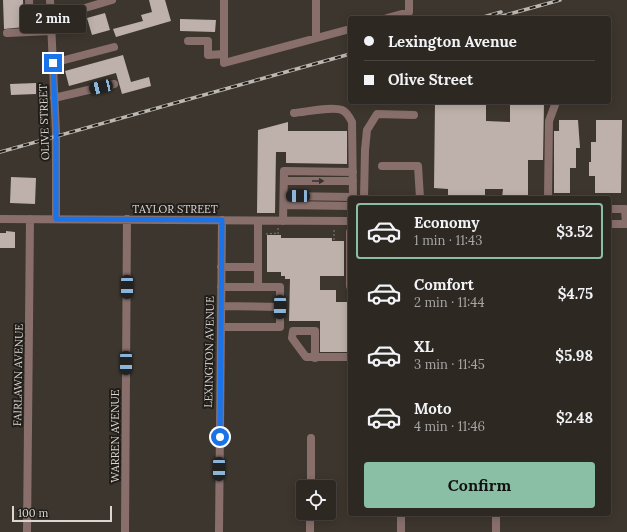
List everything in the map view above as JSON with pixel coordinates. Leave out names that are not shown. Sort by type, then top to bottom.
[{"type":"street","points":[[30,0],[30,32]]},
{"type":"street","name":"OLIVE STREET","points":[[50,0],[54,98],[56,219]]},
{"type":"street","points":[[51,18],[67,17],[85,8],[112,0]]},
{"type":"street","points":[[224,0],[224,58]]},
{"type":"street","points":[[316,0],[316,38]]},
{"type":"street","points":[[394,16],[409,12],[409,0]]},
{"type":"street","points":[[188,41],[208,41],[208,55],[224,58],[348,30]]},
{"type":"street","points":[[7,33],[51,31]]},
{"type":"street","points":[[53,63],[114,46]]},
{"type":"street","points":[[54,98],[114,84]]},
{"type":"street","points":[[548,196],[549,121],[555,104]]},
{"type":"street","points":[[294,113],[333,109],[343,110],[352,122],[353,196]]},
{"type":"street","points":[[364,196],[367,130],[376,114],[414,115]]},
{"type":"street","points":[[382,166],[418,166],[420,196]]},
{"type":"street","points":[[281,224],[284,206],[284,171],[353,172]]},
{"type":"street","points":[[284,181],[353,181]]},
{"type":"street","points":[[284,196],[348,197]]},
{"type":"street","points":[[284,206],[348,206]]},
{"type":"street","points":[[611,209],[625,209],[626,224],[611,224]]},
{"type":"street","name":"TAYLOR STREET","points":[[0,219],[258,220],[281,224],[348,221]]},
{"type":"street","name":"FAIRLAWN AVENUE","points":[[28,532],[30,219]]},
{"type":"street","name":"WARREN AVENUE","points":[[125,532],[127,219]]},
{"type":"street","name":"LEXINGTON AVENUE","points":[[219,532],[222,220]]},
{"type":"street","points":[[258,220],[258,287]]},
{"type":"street","points":[[221,267],[258,267]]},
{"type":"street","points":[[221,286],[280,287],[280,327]]},
{"type":"street","points":[[221,306],[280,307]]},
{"type":"street","points":[[221,327],[280,327],[293,331],[315,331],[315,358]]},
{"type":"street","points":[[293,331],[292,338],[306,357],[348,357]]},
{"type":"street","points":[[311,438],[311,480]]},
{"type":"street","points":[[401,516],[401,532]]},
{"type":"street","points":[[496,516],[496,532]]},
{"type":"street","points":[[310,520],[310,532]]},
{"type":"path","points":[[266,240],[266,233],[278,234],[281,224]]},
{"type":"path","points":[[334,227],[334,240]]},
{"type":"building","points":[[3,0],[23,0],[24,27],[4,29]]},
{"type":"building","points":[[149,0],[165,0],[171,21],[116,37],[113,29],[143,21],[141,15],[152,12]]},
{"type":"building","points":[[105,13],[110,30],[92,35],[87,18]]},
{"type":"building","points":[[180,19],[216,20],[215,32],[180,31]]},
{"type":"building","points":[[123,55],[131,82],[149,77],[151,86],[122,94],[116,73],[69,86],[65,71]]},
{"type":"building","points":[[36,83],[36,94],[11,95],[10,84]]},
{"type":"building","points":[[435,104],[486,104],[486,121],[510,122],[510,104],[544,104],[543,160],[528,160],[528,196],[502,196],[503,189],[485,189],[485,196],[448,196],[448,189],[434,188]]},
{"type":"building","points":[[559,120],[578,120],[580,148],[576,148],[576,168],[570,168],[570,193],[554,193],[554,131],[559,131]]},
{"type":"building","points":[[596,120],[622,120],[621,193],[595,193],[595,176],[589,176],[591,142],[596,142]]},
{"type":"building","points":[[288,122],[288,131],[347,131],[347,164],[286,163],[286,152],[276,152],[275,213],[257,213],[258,130]]},
{"type":"building","points":[[11,177],[36,178],[35,204],[10,203]]},
{"type":"building","points":[[6,231],[15,232],[15,248],[0,248],[0,233],[6,233]]},
{"type":"building","points":[[267,235],[281,235],[281,238],[332,238],[332,241],[344,241],[344,276],[320,276],[320,290],[336,290],[336,302],[348,302],[348,352],[320,352],[320,321],[289,321],[290,279],[285,279],[285,276],[281,276],[281,272],[267,272]]},
{"type":"railway","points":[[502,16],[560,0]]},
{"type":"railway","points":[[487,16],[501,12]]},
{"type":"railway","points":[[0,152],[348,55]]},
{"type":"route","points":[[53,63],[56,132],[56,219],[222,220],[220,437]]}]
